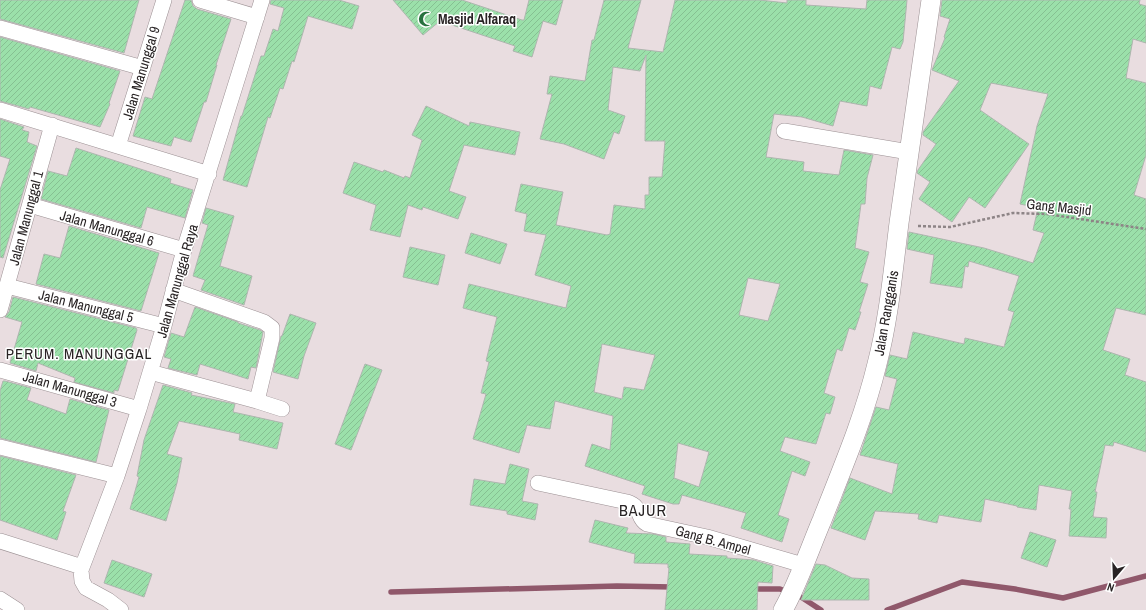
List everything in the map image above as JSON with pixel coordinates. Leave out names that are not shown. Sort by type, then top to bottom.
[{"type":"street","name":"Jalan Manunggal 9","points":[[118,146],[164,0]]},
{"type":"street","points":[[200,0],[257,17]]},
{"type":"street","name":"Jalan Manunggal Raya","points":[[121,610],[108,600],[86,588],[81,578],[82,566],[117,476],[139,409],[164,326],[184,250],[209,174],[262,0]]},
{"type":"street","name":"Jalan Rangganis","points":[[784,608],[858,429],[877,366],[885,332],[892,287],[909,152],[931,0]]},
{"type":"street","points":[[0,28],[143,68]]},
{"type":"street","points":[[0,110],[209,174]]},
{"type":"street","name":"Jalan Manunggal 1","points":[[0,310],[8,286],[52,125]]},
{"type":"street","points":[[784,131],[909,152]]},
{"type":"street","name":"Jalan Manunggal 6","points":[[30,205],[184,250]]},
{"type":"street","name":"Jalan Manunggal 5","points":[[8,286],[164,326]]},
{"type":"street","points":[[173,290],[264,322],[272,328],[272,338],[257,401]]},
{"type":"street","name":"Jalan Manunggal 3","points":[[0,370],[139,409]]},
{"type":"street","points":[[150,372],[282,409]]},
{"type":"street","points":[[0,447],[117,476]]},
{"type":"street","name":"Gang B. Ampel","points":[[538,483],[627,502],[637,507],[642,520],[647,524],[707,537],[803,565]]},
{"type":"street","points":[[0,541],[82,566]]},
{"type":"street","points":[[0,599],[17,610]]},
{"type":"path","name":"Gang Masjid","points":[[899,226],[950,227],[1013,213],[1047,214],[1146,229]]},
{"type":"building","points":[[0,0],[139,0],[124,53],[0,19]]},
{"type":"building","points":[[185,0],[191,0],[193,6],[197,9],[231,19],[206,102],[204,102],[191,142],[174,137],[171,146],[133,136],[145,97],[152,99]]},
{"type":"building","points":[[271,0],[339,0],[359,6],[352,29],[308,16],[294,62],[292,61],[283,89],[280,88],[270,118],[268,117],[247,187],[223,180],[241,116],[261,56],[264,56],[273,29],[278,31],[284,8],[270,4]]},
{"type":"building","points":[[393,0],[462,0],[524,20],[529,0],[563,0],[556,25],[543,21],[532,57],[513,51],[515,46],[440,21],[423,35]]},
{"type":"building","points":[[604,0],[641,0],[628,48],[663,52],[675,0],[759,0],[787,3],[787,0],[806,0],[806,5],[866,9],[867,0],[907,0],[903,42],[900,49],[892,47],[881,89],[870,86],[867,106],[840,101],[833,126],[802,117],[774,114],[766,157],[804,162],[803,171],[839,175],[844,150],[873,155],[867,178],[865,204],[861,204],[855,248],[869,252],[860,282],[868,284],[855,330],[849,328],[842,351],[837,349],[824,393],[835,397],[830,414],[826,413],[816,444],[785,437],[780,451],[810,462],[805,476],[792,471],[778,515],[789,519],[782,542],[741,528],[746,513],[682,495],[679,504],[673,504],[642,494],[645,486],[585,466],[592,444],[610,450],[613,416],[555,401],[550,429],[527,425],[519,453],[473,439],[486,394],[481,393],[489,362],[486,361],[497,317],[463,308],[469,284],[566,308],[571,286],[535,275],[546,235],[524,231],[527,214],[515,211],[521,184],[563,192],[556,225],[607,235],[610,234],[614,205],[645,209],[645,195],[649,195],[649,177],[662,177],[665,141],[645,141],[646,55],[640,71],[613,67],[608,110],[625,116],[619,134],[614,132],[604,159],[564,144],[540,139],[552,94],[547,94],[550,76],[585,81],[592,40],[594,40]],"holes":[[[748,278],[780,284],[768,321],[739,315]],[[602,344],[655,355],[644,390],[624,387],[622,399],[594,392]],[[678,443],[709,452],[699,487],[674,478]]]},
{"type":"building","points":[[942,0],[1140,0],[1139,4],[1146,6],[1146,43],[1133,39],[1126,78],[1146,83],[1146,155],[1134,195],[1146,199],[1146,315],[1116,308],[1103,350],[1130,359],[1125,375],[1146,382],[1146,452],[1114,442],[1113,446],[1105,445],[1095,492],[1097,492],[1093,517],[1107,518],[1106,538],[1069,536],[1071,509],[1069,509],[1072,491],[1039,485],[1036,510],[985,499],[981,522],[939,515],[937,523],[918,519],[919,514],[875,511],[865,540],[831,528],[850,478],[892,494],[898,464],[860,455],[876,407],[889,410],[897,379],[885,376],[890,355],[907,359],[913,332],[964,344],[965,338],[1004,347],[1014,312],[1008,310],[1019,276],[969,261],[968,267],[965,266],[962,288],[930,283],[934,255],[907,249],[909,232],[984,248],[1033,263],[1044,233],[1033,230],[1038,208],[1020,204],[1037,126],[1048,94],[991,83],[980,110],[1029,144],[985,208],[969,197],[952,222],[919,199],[930,182],[917,173],[936,144],[923,135],[923,132],[959,81],[932,70],[945,38],[944,37],[950,19],[940,16]]},
{"type":"building","points":[[0,37],[120,71],[109,103],[110,104],[100,127],[30,107],[29,109],[0,101]]},
{"type":"building","points":[[426,106],[469,126],[470,122],[520,132],[515,155],[464,145],[449,191],[466,197],[458,219],[423,207],[422,210],[408,205],[400,237],[370,230],[376,205],[343,193],[354,162],[383,172],[384,170],[404,178],[405,176],[410,178],[422,140],[412,135]]},
{"type":"building","points":[[0,119],[24,127],[22,130],[29,132],[27,142],[37,146],[3,258],[0,257],[0,190],[10,159],[0,156]]},
{"type":"building","points":[[76,148],[171,179],[170,183],[193,190],[185,218],[147,207],[141,228],[41,199],[48,171],[67,176]]},
{"type":"building","points":[[206,208],[234,216],[220,266],[252,276],[244,305],[201,290],[205,280],[193,276],[208,225],[202,223]]},
{"type":"building","points":[[69,226],[159,253],[141,311],[36,284],[44,254],[60,258]]},
{"type":"building","points":[[471,233],[507,244],[500,264],[465,253]]},
{"type":"building","points":[[410,247],[445,255],[438,285],[403,277]]},
{"type":"building","points":[[13,297],[136,328],[137,330],[118,391],[114,390],[114,393],[74,382],[75,378],[38,363],[36,371],[10,363],[22,322],[5,317],[9,312]]},
{"type":"building","points":[[195,307],[263,332],[256,368],[251,367],[248,379],[200,364],[197,375],[168,368],[171,359],[164,357],[171,333],[184,337]]},
{"type":"building","points":[[290,314],[316,323],[304,356],[298,379],[273,372],[281,336]]},
{"type":"building","points":[[365,364],[382,370],[351,450],[335,444]]},
{"type":"building","points":[[3,381],[31,388],[27,400],[66,414],[70,399],[109,410],[96,462],[0,438],[0,391]]},
{"type":"building","points":[[163,385],[192,393],[191,395],[235,404],[233,412],[283,423],[277,449],[239,440],[240,434],[179,421],[167,454],[182,458],[177,483],[166,521],[130,509],[139,477],[137,476],[144,440]]},
{"type":"building","points":[[0,456],[76,475],[63,511],[66,512],[57,540],[0,520]]},
{"type":"building","points":[[510,464],[529,469],[522,501],[538,504],[535,520],[507,514],[507,511],[470,505],[474,479],[505,484]]},
{"type":"building","points":[[595,520],[628,528],[626,533],[653,534],[666,537],[666,542],[690,544],[689,554],[727,556],[727,558],[754,560],[773,566],[772,583],[758,582],[757,610],[665,610],[669,568],[668,564],[634,563],[635,554],[589,542]]},
{"type":"building","points":[[1030,532],[1056,540],[1047,567],[1021,558]]},
{"type":"building","points":[[112,560],[152,574],[144,597],[104,583]]},
{"type":"building","points":[[816,564],[825,565],[852,578],[869,579],[869,600],[801,600]]},
{"type":"waterway","points":[[887,610],[962,582],[1015,589],[1063,598],[1146,576]]},
{"type":"waterway","points":[[391,592],[617,586],[673,587]]},
{"type":"waterway","points":[[752,589],[780,589],[801,597],[821,610]]},
{"type":"place","name":"Masjid Alfaraq","points":[[426,19]]},
{"type":"district","name":"PERUM. MANUNGGAL","points":[[79,353]]},
{"type":"district","name":"BAJUR","points":[[643,510]]}]
